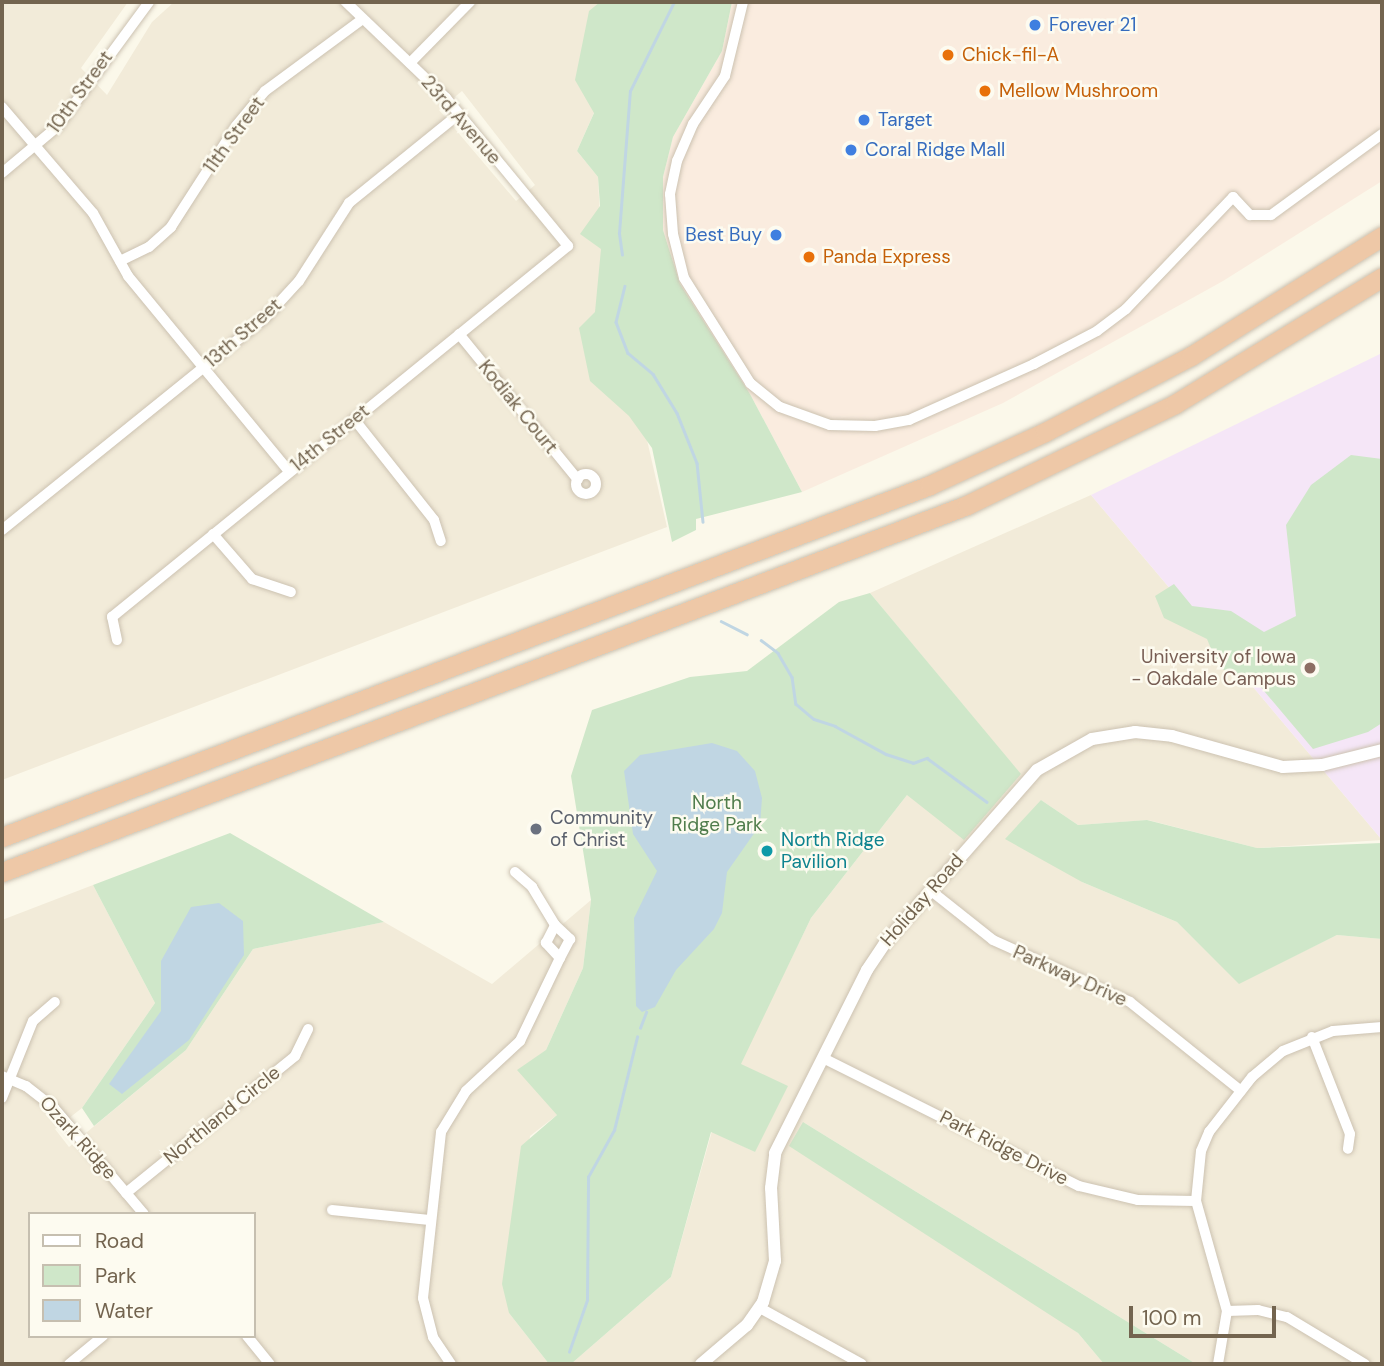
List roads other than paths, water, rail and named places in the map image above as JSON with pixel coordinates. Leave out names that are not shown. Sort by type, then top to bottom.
[{"type":"highway","points":[[1336,267],[1382,230]]},
{"type":"highway","points":[[2,837],[930,485],[1131,389],[1336,267],[1382,236]]},
{"type":"highway","points":[[1244,364],[1382,277]]},
{"type":"highway","points":[[2,872],[875,542],[1051,467],[1382,289]]},
{"type":"street","name":"10th Street","points":[[2,173],[37,148],[73,109],[149,2]]},
{"type":"street","name":"23rd Avenue","points":[[346,2],[360,21],[410,63],[459,114],[568,246]]},
{"type":"street","points":[[410,63],[470,2]]},
{"type":"street","points":[[743,2],[726,76],[694,124],[677,161],[670,194],[673,234],[684,278],[750,383],[787,410],[830,425],[875,426],[909,420],[1034,364],[1097,331],[1126,309],[1233,197],[1250,215],[1271,215],[1382,134]]},
{"type":"street","name":"11th Street","points":[[120,261],[149,247],[171,227],[236,126],[265,91],[360,21]]},
{"type":"street","points":[[2,107],[93,213],[120,261],[289,471]]},
{"type":"street","name":"13th Street","points":[[2,530],[285,298],[336,220],[364,188],[459,114]]},
{"type":"street","name":"14th Street","points":[[117,639],[112,617],[568,246]]},
{"type":"street","name":"Kodiak Court","points":[[459,334],[578,480]]},
{"type":"street","points":[[354,419],[434,520],[441,541]]},
{"type":"street","points":[[213,534],[252,579],[291,592]]},
{"type":"street","name":"Holiday Road","points":[[701,1364],[760,1308],[775,1261],[771,1188],[775,1153],[877,953],[1037,769],[1092,739],[1135,733],[1162,734],[1283,767],[1322,765],[1382,750]]},
{"type":"street","points":[[451,1364],[433,1337],[423,1298],[436,1157],[446,1121],[466,1091],[520,1041],[570,939],[555,925],[532,887],[515,872]]},
{"type":"street","name":"Parkway Drive","points":[[930,890],[993,940],[1130,1002],[1241,1091]]},
{"type":"street","points":[[555,925],[546,943],[560,958]]},
{"type":"street","points":[[2,1098],[6,1077],[33,1021],[55,1002]]},
{"type":"street","points":[[1218,1364],[1227,1311],[1196,1201],[1205,1142],[1241,1091],[1275,1057],[1312,1037],[1349,1028],[1382,1027]]},
{"type":"street","name":"Northland Circle","points":[[126,1193],[295,1056],[308,1029]]},
{"type":"street","points":[[1312,1037],[1350,1134],[1348,1149]]},
{"type":"street","name":"Park Ridge Drive","points":[[823,1058],[1079,1186],[1138,1200],[1196,1201]]},
{"type":"street","name":"Ozark Ridge","points":[[6,1077],[54,1108],[142,1212]]},
{"type":"street","points":[[332,1210],[429,1220]]},
{"type":"street","points":[[760,1308],[862,1364]]},
{"type":"street","points":[[1227,1311],[1258,1310],[1287,1317],[1365,1364]]},
{"type":"street","points":[[69,1364],[101,1338]]},
{"type":"street","points":[[249,1338],[270,1364]]},
{"type":"water","points":[[712,743],[737,751],[755,771],[762,798],[760,825],[727,872],[722,913],[714,929],[676,970],[655,1007],[642,1012],[636,1006],[634,918],[657,871],[633,834],[624,771],[640,755]]},
{"type":"water","points":[[219,903],[243,921],[244,955],[189,1040],[122,1094],[109,1084],[161,1011],[161,961],[191,907]]},
{"type":"waterway","points":[[622,255],[619,233],[630,91],[674,2]]},
{"type":"waterway","points":[[625,286],[616,322],[628,353],[653,374],[677,413],[697,463],[703,522]]},
{"type":"waterway","points":[[721,621],[747,634]]},
{"type":"waterway","points":[[761,640],[778,653],[792,677],[796,704],[814,719],[835,726],[886,754],[913,763],[927,758],[987,802]]},
{"type":"waterway","points":[[640,1028],[646,1012]]},
{"type":"waterway","points":[[569,1352],[587,1300],[588,1177],[614,1130],[637,1037]]},
{"type":"place","name":"Forever 21","points":[[1035,25]]},
{"type":"place","name":"Chick-fil-A","points":[[948,55]]},
{"type":"place","name":"Mellow Mushroom","points":[[985,91]]},
{"type":"place","name":"Target","points":[[864,120]]},
{"type":"place","name":"Coral Ridge Mall","points":[[851,150]]},
{"type":"place","name":"Best Buy","points":[[776,235]]},
{"type":"place","name":"Panda Express","points":[[809,257]]},
{"type":"place","name":"University of Iowa - Oakdale Campus","points":[[1310,668]]},
{"type":"place","name":"Community of Christ","points":[[536,829]]},
{"type":"place","name":"North Ridge Pavilion","points":[[767,851]]},
{"type":"park label","name":"North Ridge Park","points":[[717,814]]}]
